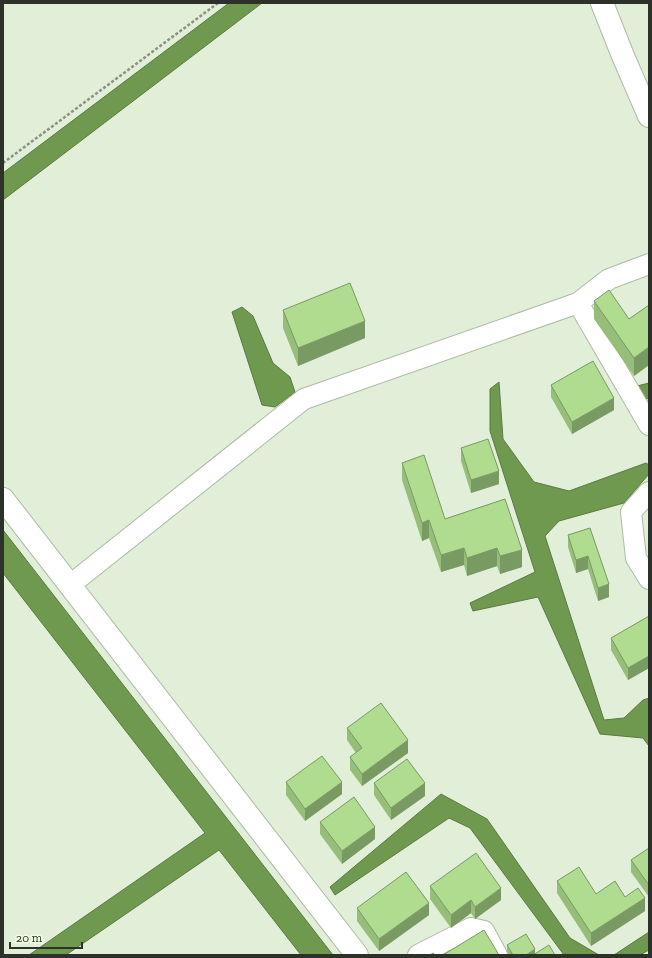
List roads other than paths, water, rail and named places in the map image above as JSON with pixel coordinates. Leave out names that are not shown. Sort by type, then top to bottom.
[{"type":"street","points":[[602,3],[649,116]]},
{"type":"street","points":[[70,585],[304,399],[578,303],[609,278],[649,264]]},
{"type":"street","points":[[578,303],[649,426]]},
{"type":"street","points":[[649,492],[631,512],[636,558],[649,579]]},
{"type":"street","points":[[3,498],[357,955]]},
{"type":"street","points":[[418,955],[471,928],[484,931],[497,955]]}]
